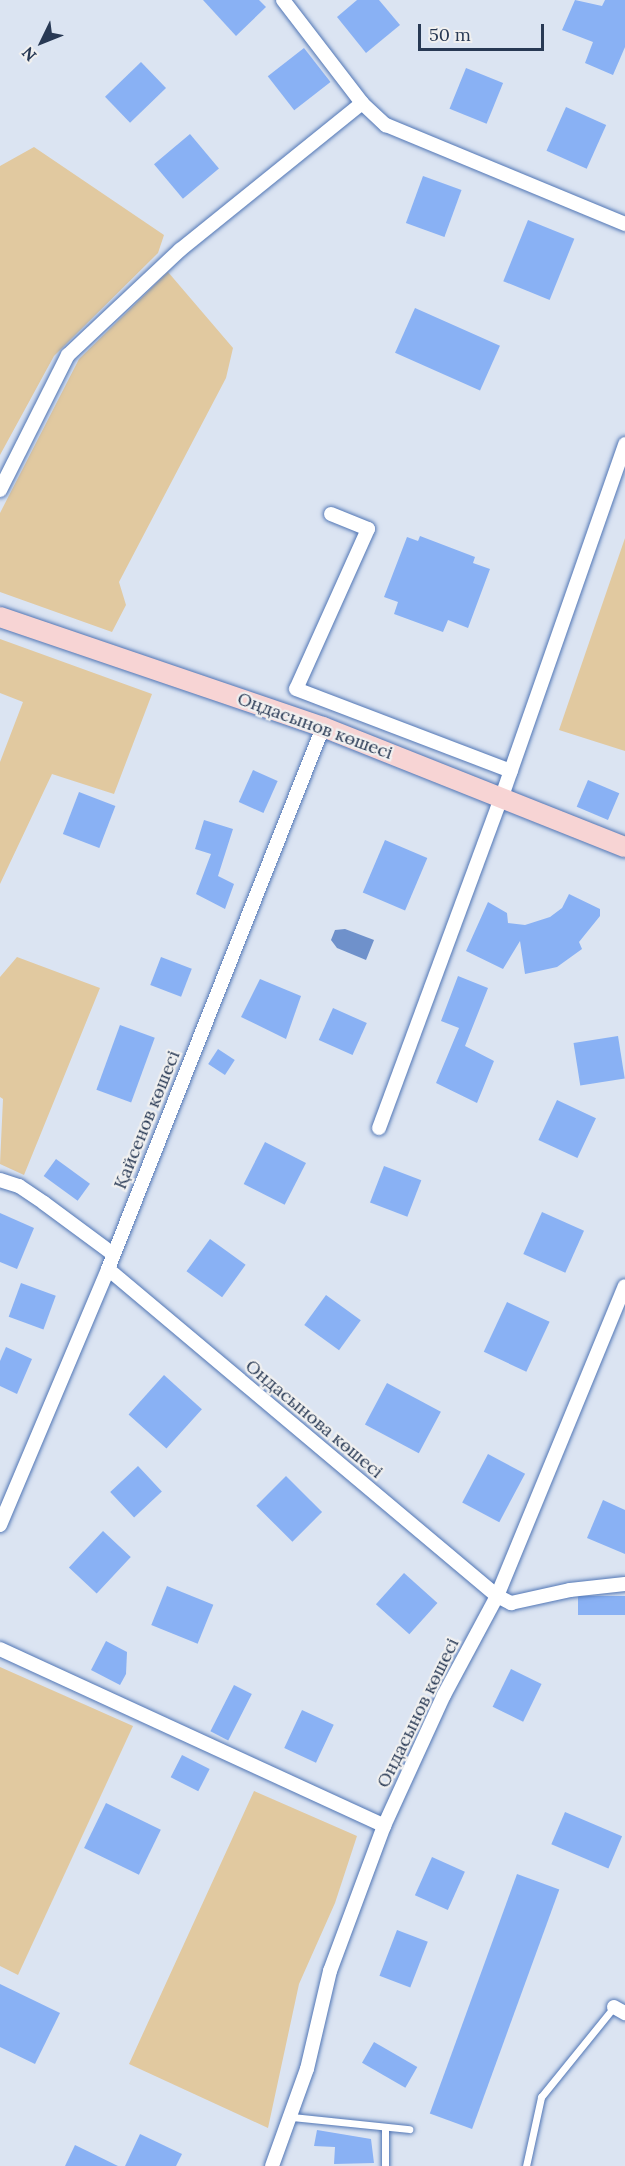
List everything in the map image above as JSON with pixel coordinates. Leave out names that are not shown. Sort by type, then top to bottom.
[{"type":"street","points":[[283,0],[362,103],[386,125],[625,224]]},
{"type":"street","points":[[0,490],[68,355],[180,250],[362,103]]},
{"type":"street","points":[[379,1128],[511,771],[625,444]]},
{"type":"street","points":[[331,514],[368,529],[296,689],[511,771]]},
{"type":"street","name":"Оңдасынов көшесі","points":[[0,617],[323,727],[502,796],[625,847]]},
{"type":"street","name":"Қайсенов көшесі","points":[[0,1525],[108,1269],[323,727]]},
{"type":"street","points":[[0,1180],[19,1186],[114,1254]]},
{"type":"street","name":"Ондасынова көшесі","points":[[108,1269],[497,1596]]},
{"type":"street","name":"Ондасынов көшесі","points":[[272,2166],[292,2117],[330,1971],[384,1826],[444,1695],[497,1596],[625,1286]]},
{"type":"street","points":[[497,1596],[511,1603],[570,1590],[625,1584]]},
{"type":"street","points":[[0,1649],[384,1826]]},
{"type":"lane","points":[[526,2166],[541,2097],[619,2010]]},
{"type":"lane","points":[[292,2117],[409,2129]]},
{"type":"lane","points":[[385,2127],[385,2166]]},
{"type":"shaded area","points":[[34,147],[164,235],[158,253],[54,356],[0,455],[0,166]]},
{"type":"shaded area","points":[[168,272],[233,348],[226,378],[119,582],[126,605],[112,632],[0,592],[0,513],[79,359]]},
{"type":"shaded area","points":[[625,538],[625,751],[559,730]]},
{"type":"shaded area","points":[[0,639],[152,694],[114,794],[52,774],[0,884],[0,762],[23,702],[0,693]]},
{"type":"shaded area","points":[[17,957],[100,988],[24,1175],[0,1164],[3,1099],[0,1097],[0,977]]},
{"type":"shaded area","points":[[0,1667],[133,1726],[18,1975],[0,1966]]},
{"type":"shaded area","points":[[254,1791],[357,1836],[335,1903],[299,1984],[268,2128],[129,2064]]},
{"type":"water","points":[[345,929],[374,940],[366,960],[337,948],[331,940],[335,930]]},
{"type":"building","points":[[203,0],[259,0],[266,7],[236,36]]},
{"type":"building","points":[[357,0],[379,0],[400,25],[366,53],[337,17]]},
{"type":"building","points":[[575,0],[602,6],[605,0],[625,0],[625,47],[613,75],[585,63],[593,42],[562,30]]},
{"type":"building","points":[[304,48],[330,82],[294,110],[268,76]]},
{"type":"building","points":[[141,62],[166,88],[130,123],[105,97]]},
{"type":"building","points":[[466,68],[503,83],[487,124],[450,109]]},
{"type":"building","points":[[566,107],[606,125],[587,169],[546,151]]},
{"type":"building","points":[[190,134],[219,168],[183,199],[154,164]]},
{"type":"building","points":[[423,176],[462,190],[444,237],[406,223]]},
{"type":"building","points":[[528,220],[574,239],[550,300],[503,281]]},
{"type":"building","points":[[415,308],[500,346],[480,391],[395,353]]},
{"type":"building","points":[[420,536],[475,557],[473,563],[490,569],[468,628],[448,620],[443,632],[394,614],[398,602],[384,597],[407,537],[418,541]]},
{"type":"building","points":[[253,770],[278,781],[263,813],[239,802]]},
{"type":"building","points":[[588,780],[619,793],[608,820],[577,807]]},
{"type":"building","points":[[79,792],[115,806],[99,848],[63,834]]},
{"type":"building","points":[[204,820],[233,829],[218,876],[234,884],[225,909],[196,894],[211,854],[195,849]]},
{"type":"building","points":[[385,840],[427,858],[405,910],[363,892]]},
{"type":"building","points":[[569,894],[600,909],[600,916],[579,942],[582,949],[557,967],[525,974],[520,941],[503,969],[466,951],[488,902],[507,913],[508,923],[525,925],[550,917],[562,908]]},
{"type":"building","points":[[161,957],[192,969],[181,997],[150,985]]},
{"type":"building","points":[[458,976],[488,988],[465,1046],[494,1061],[477,1103],[436,1083],[459,1028],[441,1021]]},
{"type":"building","points":[[260,979],[301,996],[286,1039],[241,1017]]},
{"type":"building","points":[[333,1008],[367,1023],[353,1055],[319,1040]]},
{"type":"building","points":[[120,1025],[155,1038],[131,1102],[96,1090]]},
{"type":"building","points":[[618,1036],[625,1078],[580,1086],[574,1043]]},
{"type":"building","points":[[218,1049],[235,1060],[225,1075],[208,1064]]},
{"type":"building","points":[[557,1100],[596,1118],[577,1158],[538,1140]]},
{"type":"building","points":[[265,1142],[306,1163],[285,1205],[244,1184]]},
{"type":"building","points":[[56,1159],[90,1184],[78,1201],[44,1176]]},
{"type":"building","points":[[384,1166],[421,1180],[407,1217],[370,1202]]},
{"type":"building","points":[[542,1212],[584,1231],[565,1273],[523,1254]]},
{"type":"building","points":[[0,1213],[34,1228],[17,1269],[0,1262]]},
{"type":"building","points":[[210,1239],[246,1265],[222,1297],[186,1271]]},
{"type":"building","points":[[21,1283],[56,1296],[43,1329],[9,1317]]},
{"type":"building","points":[[326,1295],[361,1320],[339,1350],[304,1325]]},
{"type":"building","points":[[507,1302],[550,1322],[526,1372],[484,1352]]},
{"type":"building","points":[[6,1347],[32,1359],[17,1394],[0,1386],[0,1361]]},
{"type":"building","points":[[164,1375],[202,1409],[166,1449],[129,1414]]},
{"type":"building","points":[[387,1383],[441,1412],[419,1453],[365,1424]]},
{"type":"building","points":[[488,1454],[525,1474],[499,1522],[462,1503]]},
{"type":"building","points":[[138,1466],[162,1492],[134,1518],[110,1492]]},
{"type":"building","points":[[286,1476],[322,1512],[292,1542],[256,1506]]},
{"type":"building","points":[[603,1500],[625,1510],[625,1554],[587,1538]]},
{"type":"building","points":[[103,1531],[131,1557],[97,1593],[69,1568]]},
{"type":"building","points":[[404,1573],[437,1603],[409,1634],[376,1604]]},
{"type":"building","points":[[167,1586],[213,1605],[198,1644],[151,1625]]},
{"type":"building","points":[[578,1596],[625,1596],[625,1615],[578,1615]]},
{"type":"building","points":[[106,1641],[127,1652],[126,1674],[120,1685],[91,1670]]},
{"type":"building","points":[[511,1669],[542,1684],[523,1722],[493,1707]]},
{"type":"building","points":[[234,1685],[252,1694],[228,1740],[210,1731]]},
{"type":"building","points":[[302,1710],[334,1725],[316,1763],[284,1748]]},
{"type":"building","points":[[182,1755],[210,1769],[198,1791],[171,1777]]},
{"type":"building","points":[[106,1803],[161,1830],[139,1875],[84,1848]]},
{"type":"building","points":[[565,1812],[622,1836],[608,1868],[551,1844]]},
{"type":"building","points":[[432,1857],[465,1872],[448,1910],[415,1895]]},
{"type":"building","points":[[517,1874],[559,1889],[472,2129],[430,2114]]},
{"type":"building","points":[[397,1930],[428,1942],[410,1988],[379,1976]]},
{"type":"building","points":[[0,1984],[60,2013],[35,2064],[0,2047]]},
{"type":"building","points":[[374,2042],[417,2067],[405,2088],[362,2063]]},
{"type":"building","points":[[317,2130],[371,2139],[374,2163],[334,2164],[335,2147],[314,2146]]},
{"type":"building","points":[[140,2134],[182,2154],[176,2166],[125,2166]]},
{"type":"building","points":[[75,2145],[118,2166],[65,2166]]}]
